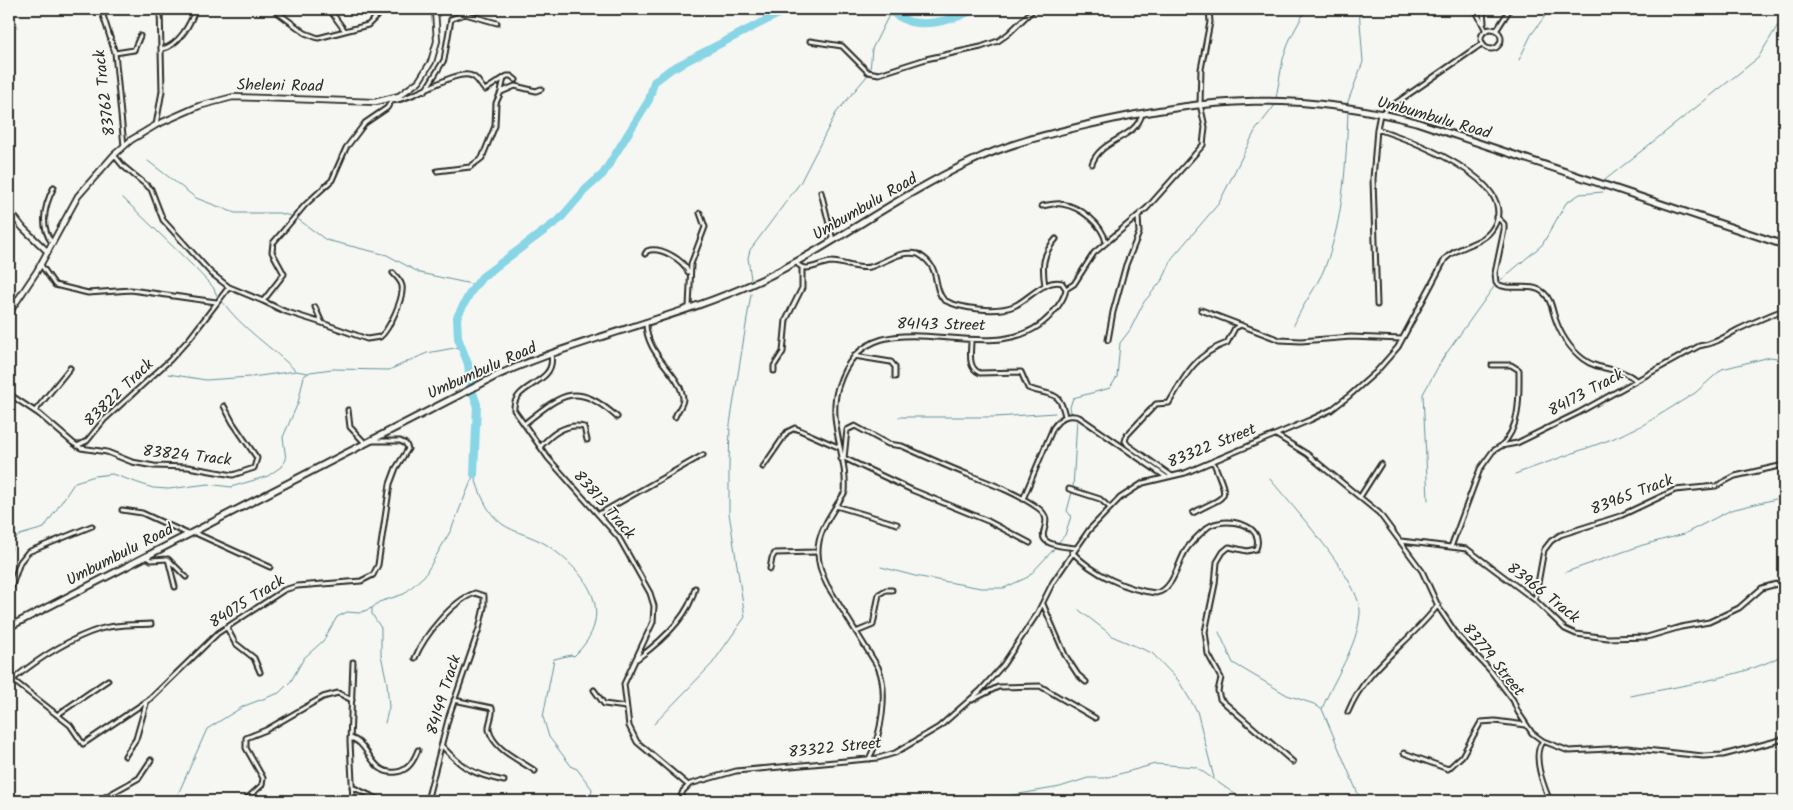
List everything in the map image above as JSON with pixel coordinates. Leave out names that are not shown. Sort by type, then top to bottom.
[{"type":"main road","name":"Umbumbulu Road","points":[[9,627],[483,381],[551,354],[689,307],[760,280],[795,262],[953,170],[996,150],[1035,137],[1142,113],[1200,104],[1264,100],[1308,102],[1380,114],[1416,122],[1784,245]]},
{"type":"street","name":"83762 Track","points":[[101,9],[115,53],[124,146]]},
{"type":"street","points":[[156,125],[162,91],[160,9]]},
{"type":"street","points":[[162,49],[169,47],[184,32],[195,9]]},
{"type":"street","points":[[273,9],[314,38],[368,25],[384,9]]},
{"type":"street","points":[[329,9],[345,31]]},
{"type":"street","name":"Sheleni Road","points":[[9,313],[41,265],[78,196],[124,146],[156,125],[199,106],[233,97],[375,102],[392,100],[419,81],[432,62],[437,41],[435,9]]},
{"type":"street","points":[[810,41],[842,46],[850,51],[868,72],[879,74],[926,59],[981,47],[998,40],[1008,34],[1034,9]]},
{"type":"street","name":"84143 Street","points":[[816,552],[828,518],[844,492],[842,458],[838,447],[834,409],[842,376],[854,356],[872,342],[897,335],[971,340],[1009,336],[1041,326],[1054,311],[1066,289],[1074,284],[1094,253],[1138,215],[1201,149],[1205,127],[1200,104],[1201,69],[1210,22],[1208,9]]},
{"type":"street","points":[[1476,9],[1486,31],[1482,38],[1483,43]]},
{"type":"street","points":[[1483,9],[1484,24]]},
{"type":"street","points":[[1496,30],[1510,9]]},
{"type":"street","points":[[424,91],[444,60],[450,19],[465,14],[497,23]]},
{"type":"street","points":[[1486,31],[1496,30]]},
{"type":"street","points":[[1483,43],[1492,48],[1499,45],[1501,37],[1496,30]]},
{"type":"street","points":[[115,53],[134,50],[140,36]]},
{"type":"street","points":[[1377,305],[1373,179],[1380,114],[1483,43]]},
{"type":"street","points":[[263,301],[284,274],[272,252],[273,243],[306,205],[332,180],[346,148],[365,124],[387,108],[392,100],[409,99],[446,79],[460,74],[472,76],[484,90],[510,76],[516,80]]},
{"type":"street","points":[[437,171],[470,167],[477,164],[485,154],[493,133],[496,120],[496,103],[504,78]]},
{"type":"street","points":[[501,92],[515,86],[534,91],[541,89]]},
{"type":"street","points":[[1092,164],[1095,156],[1135,128],[1142,113]]},
{"type":"street","points":[[1377,129],[1427,149],[1478,179],[1491,192],[1497,205],[1497,217],[1504,224],[1495,273],[1496,283],[1505,286],[1529,287],[1543,292],[1550,303],[1560,332],[1584,359],[1596,366],[1628,372],[1636,380]]},
{"type":"street","points":[[114,155],[151,189],[160,216],[174,234],[211,273],[229,287],[284,311],[367,339],[380,338],[388,328],[402,293],[400,282],[393,273]]},
{"type":"street","points":[[52,243],[46,232],[45,212],[46,201],[54,186]]},
{"type":"street","points":[[821,192],[833,240]]},
{"type":"street","points":[[1042,206],[1060,204],[1074,208],[1098,226],[1106,242]]},
{"type":"street","points":[[9,210],[23,228],[48,252]]},
{"type":"street","points":[[689,307],[689,275],[692,260],[704,231],[704,220],[700,213]]},
{"type":"street","points":[[1108,340],[1113,312],[1126,265],[1139,233],[1138,215]]},
{"type":"street","name":"83322 Street","points":[[688,785],[743,770],[888,756],[940,727],[970,701],[1003,665],[1043,604],[1072,552],[1109,508],[1143,483],[1172,477],[1213,461],[1338,405],[1389,358],[1402,339],[1445,259],[1456,250],[1488,234],[1493,229],[1497,217]]},
{"type":"street","points":[[1056,240],[1044,257],[1042,269],[1044,286],[1056,281],[1062,283],[1066,289]]},
{"type":"street","points":[[645,254],[653,249],[680,260],[685,263],[689,275]]},
{"type":"street","name":"84143 Street","points":[[802,268],[837,262],[869,267],[898,254],[918,254],[933,268],[940,294],[944,300],[993,310],[1013,306],[1044,286]]},
{"type":"street","points":[[774,371],[774,366],[783,352],[786,320],[802,288],[802,268],[795,262]]},
{"type":"street","points":[[41,265],[54,285],[88,294],[131,290],[216,302]]},
{"type":"street","name":"83822 Track","points":[[9,394],[35,411],[77,446],[87,441],[104,420],[170,360],[190,338],[229,287]]},
{"type":"street","points":[[315,307],[322,323]]},
{"type":"street","points":[[1201,310],[1241,324],[1272,338],[1290,341],[1351,337],[1402,339]]},
{"type":"street","name":"84173 Track","points":[[1451,547],[1483,463],[1490,454],[1501,446],[1518,443],[1562,422],[1699,346],[1718,341],[1784,310]]},
{"type":"street","points":[[646,322],[646,332],[652,348],[670,371],[682,396],[683,401],[675,417]]},
{"type":"street","points":[[1172,477],[1128,446],[1125,441],[1127,435],[1156,404],[1170,402],[1179,384],[1197,362],[1212,348],[1228,343],[1235,328],[1241,324]]},
{"type":"street","points":[[971,340],[971,364],[974,371],[980,373],[1020,372],[1028,388],[1048,392],[1058,398],[1065,416]]},
{"type":"street","name":"83813 Track","points":[[551,354],[552,364],[549,372],[516,400],[514,410],[563,476],[599,514],[625,547],[647,586],[654,606],[653,622],[624,684],[630,731],[637,742],[688,785]]},
{"type":"street","points":[[854,356],[891,362],[895,367],[895,377]]},
{"type":"street","points":[[1492,366],[1511,365],[1519,370],[1515,424],[1510,436],[1501,446]]},
{"type":"street","points":[[35,411],[70,368]]},
{"type":"street","points":[[524,424],[554,402],[575,394],[591,397],[617,417]]},
{"type":"street","name":"83824 Track","points":[[77,446],[107,452],[144,465],[188,467],[228,474],[241,474],[254,468],[258,458],[233,423],[224,406]]},
{"type":"street","points":[[348,410],[350,427],[367,442]]},
{"type":"street","points":[[1065,416],[1079,417],[1167,478]]},
{"type":"street","points":[[1022,499],[1054,428],[1065,416]]},
{"type":"street","points":[[540,447],[560,430],[574,426],[585,429],[587,440]]},
{"type":"street","points":[[1030,543],[988,521],[912,490],[842,458],[847,430],[855,426],[888,444],[902,446],[1022,499],[1042,512],[1046,522],[1044,538],[1047,543],[1053,546],[1076,548]]},
{"type":"street","points":[[763,468],[787,432],[795,428],[838,447]]},
{"type":"street","name":"83779 Street","points":[[1276,434],[1281,439],[1308,454],[1379,513],[1401,540],[1422,572],[1438,605],[1458,636],[1498,680],[1526,725],[1543,741],[1569,751],[1627,748],[1703,756],[1723,755],[1784,739]]},
{"type":"street","name":"84075 Track","points":[[57,715],[73,728],[84,744],[146,702],[214,636],[289,587],[361,581],[375,572],[378,565],[390,484],[396,468],[408,449],[406,444],[400,441],[367,442]]},
{"type":"street","points":[[599,514],[703,454]]},
{"type":"street","points":[[1193,513],[1220,500],[1224,496],[1224,490],[1213,461]]},
{"type":"street","points":[[1360,497],[1381,464]]},
{"type":"street","name":"83965 Track","points":[[1536,600],[1544,550],[1551,541],[1560,535],[1620,516],[1675,490],[1716,486],[1735,476],[1784,465]]},
{"type":"street","points":[[1070,488],[1100,499],[1109,508]]},
{"type":"street","points":[[836,506],[897,524]]},
{"type":"street","points":[[122,510],[142,513],[270,567]]},
{"type":"street","points":[[1072,552],[1091,568],[1113,580],[1156,594],[1167,588],[1186,550],[1209,527],[1216,524],[1238,523],[1250,527],[1256,538],[1256,549],[1247,551],[1229,547],[1225,549],[1218,559],[1214,594],[1205,629],[1206,644],[1208,654],[1222,680],[1218,691],[1220,699],[1293,762]]},
{"type":"street","points":[[9,594],[20,562],[28,552],[92,526]]},
{"type":"street","name":"83966 Track","points":[[1401,540],[1467,550],[1536,600],[1557,622],[1571,632],[1608,638],[1634,639],[1709,622],[1739,608],[1762,588],[1784,582]]},
{"type":"street","points":[[770,569],[772,558],[776,553],[816,552],[821,573],[827,585],[878,667],[884,681],[880,737],[869,759]]},
{"type":"street","points":[[145,556],[148,559],[168,559],[186,577]]},
{"type":"street","points":[[168,559],[175,587]]},
{"type":"street","points":[[636,660],[668,631],[690,602],[695,588]]},
{"type":"street","points":[[856,632],[872,625],[879,594],[886,590],[892,590]]},
{"type":"street","name":"84149 Track","points":[[416,658],[429,634],[460,601],[475,593],[484,596],[484,607],[478,629],[454,700],[427,801]]},
{"type":"street","points":[[1043,604],[1070,664],[1086,682]]},
{"type":"street","points":[[1348,712],[1364,681],[1414,634],[1438,605]]},
{"type":"street","points":[[108,680],[57,715],[10,679],[45,655],[100,629],[151,624]]},
{"type":"street","points":[[227,628],[235,643],[253,656],[260,672]]},
{"type":"street","points":[[353,662],[350,738],[353,801]]},
{"type":"street","points":[[970,701],[998,687],[1040,686],[1095,718]]},
{"type":"street","points":[[594,690],[604,704],[626,707]]},
{"type":"street","points":[[244,801],[262,785],[263,778],[246,748],[245,740],[248,736],[266,730],[328,695],[342,694],[352,700]]},
{"type":"street","points":[[454,700],[492,708],[489,727],[495,742],[535,771]]},
{"type":"street","points":[[125,756],[136,739],[146,702]]},
{"type":"street","points":[[1404,753],[1442,768],[1451,768],[1466,750],[1481,722],[1495,721],[1526,725]]},
{"type":"street","points":[[350,738],[356,741],[380,768],[387,772],[403,770],[412,763],[418,750]]},
{"type":"street","points":[[1543,741],[1539,748],[1539,762],[1550,801]]},
{"type":"street","points":[[442,746],[455,761],[470,772],[504,781]]},
{"type":"street","points":[[98,801],[139,778],[151,760]]},
{"type":"street","points":[[679,801],[688,785]]},
{"type":"street","points":[[351,787],[382,801]]},
{"type":"waterway","points":[[11,9],[17,27]]},
{"type":"waterway","points":[[470,382],[468,364],[458,338],[457,317],[470,293],[482,277],[560,219],[585,190],[603,174],[649,100],[654,82],[671,69],[788,9]]},
{"type":"waterway","points":[[886,9],[908,21],[919,23],[952,19],[974,9]]},
{"type":"waterway","points":[[1297,9],[1303,13]]},
{"type":"waterway","points":[[1276,98],[1283,59],[1290,39],[1306,9]]},
{"type":"waterway","points":[[1347,104],[1363,62],[1359,9]]},
{"type":"waterway","points":[[1519,60],[1531,35],[1550,9]]},
{"type":"waterway","points":[[870,71],[872,49],[891,11]]},
{"type":"waterway","points":[[1605,180],[1758,58],[1784,15]]},
{"type":"waterway","points":[[751,279],[748,258],[750,250],[800,183],[836,113],[867,76]]},
{"type":"waterway","points":[[1077,415],[1071,412],[1070,407],[1073,398],[1110,388],[1117,377],[1120,343],[1130,330],[1144,302],[1163,279],[1173,257],[1219,203],[1255,131],[1275,105]]},
{"type":"waterway","points":[[1294,325],[1325,267],[1336,229],[1343,190],[1348,111]]},
{"type":"waterway","points":[[148,161],[196,198],[235,213],[279,213],[295,217],[326,240],[387,255],[420,273],[476,285]]},
{"type":"waterway","points":[[1428,500],[1423,394],[1443,358],[1496,284],[1542,245],[1566,203],[1580,194],[1603,192]]},
{"type":"waterway","points":[[123,198],[213,287],[218,298]]},
{"type":"waterway","points":[[654,724],[712,664],[745,617],[729,513],[729,467],[730,424],[751,294]]},
{"type":"waterway","points":[[222,301],[257,338],[296,371]]},
{"type":"waterway","points":[[9,561],[13,540],[20,535],[44,528],[75,482],[95,476],[112,474],[153,488],[169,489],[208,484],[231,487],[268,476],[282,466],[286,460],[283,437],[298,403],[304,376],[310,372],[332,369],[389,370],[427,353],[460,347]]},
{"type":"waterway","points":[[1515,474],[1612,439],[1643,425],[1695,393],[1722,369],[1770,357],[1784,359]]},
{"type":"waterway","points":[[252,377],[296,371],[308,373]]},
{"type":"waterway","points":[[168,374],[206,380],[250,377]]},
{"type":"waterway","points":[[473,393],[477,404],[474,474]]},
{"type":"waterway","points":[[899,417],[996,417],[1055,413]]},
{"type":"waterway","points":[[1073,489],[1077,419]]},
{"type":"waterway","points":[[175,801],[207,729],[244,706],[279,693],[291,681],[304,658],[323,641],[337,617],[347,612],[359,613],[372,608],[379,602],[404,594],[425,575],[451,530],[474,474]]},
{"type":"waterway","points":[[474,475],[484,502],[496,519],[507,527],[542,542],[562,556],[585,582],[592,596],[596,610],[594,625],[587,640],[574,656],[554,659],[543,717],[549,737],[592,789],[590,801]]},
{"type":"waterway","points":[[1270,479],[1324,545],[1350,583],[1358,600],[1360,614],[1358,627],[1350,651],[1322,709],[1361,801]]},
{"type":"waterway","points":[[1057,544],[1065,535],[1071,516],[1067,511],[1072,492]]},
{"type":"waterway","points":[[1566,572],[1643,545],[1684,534],[1731,510],[1784,497]]},
{"type":"waterway","points":[[881,567],[915,576],[981,588],[1004,588],[1028,577],[1054,549]]},
{"type":"waterway","points":[[372,608],[372,614],[381,628],[381,655],[387,683],[389,707],[385,723]]},
{"type":"waterway","points":[[1079,610],[1114,637],[1152,653],[1178,680],[1197,711],[1214,778]]},
{"type":"waterway","points":[[1219,632],[1233,663],[1287,695],[1314,704],[1321,709]]},
{"type":"waterway","points":[[1631,696],[1731,675],[1752,669],[1784,654]]},
{"type":"waterway","points":[[979,801],[1060,787],[1088,778],[1105,778],[1155,764],[1196,767],[1242,799],[1249,801]]}]
